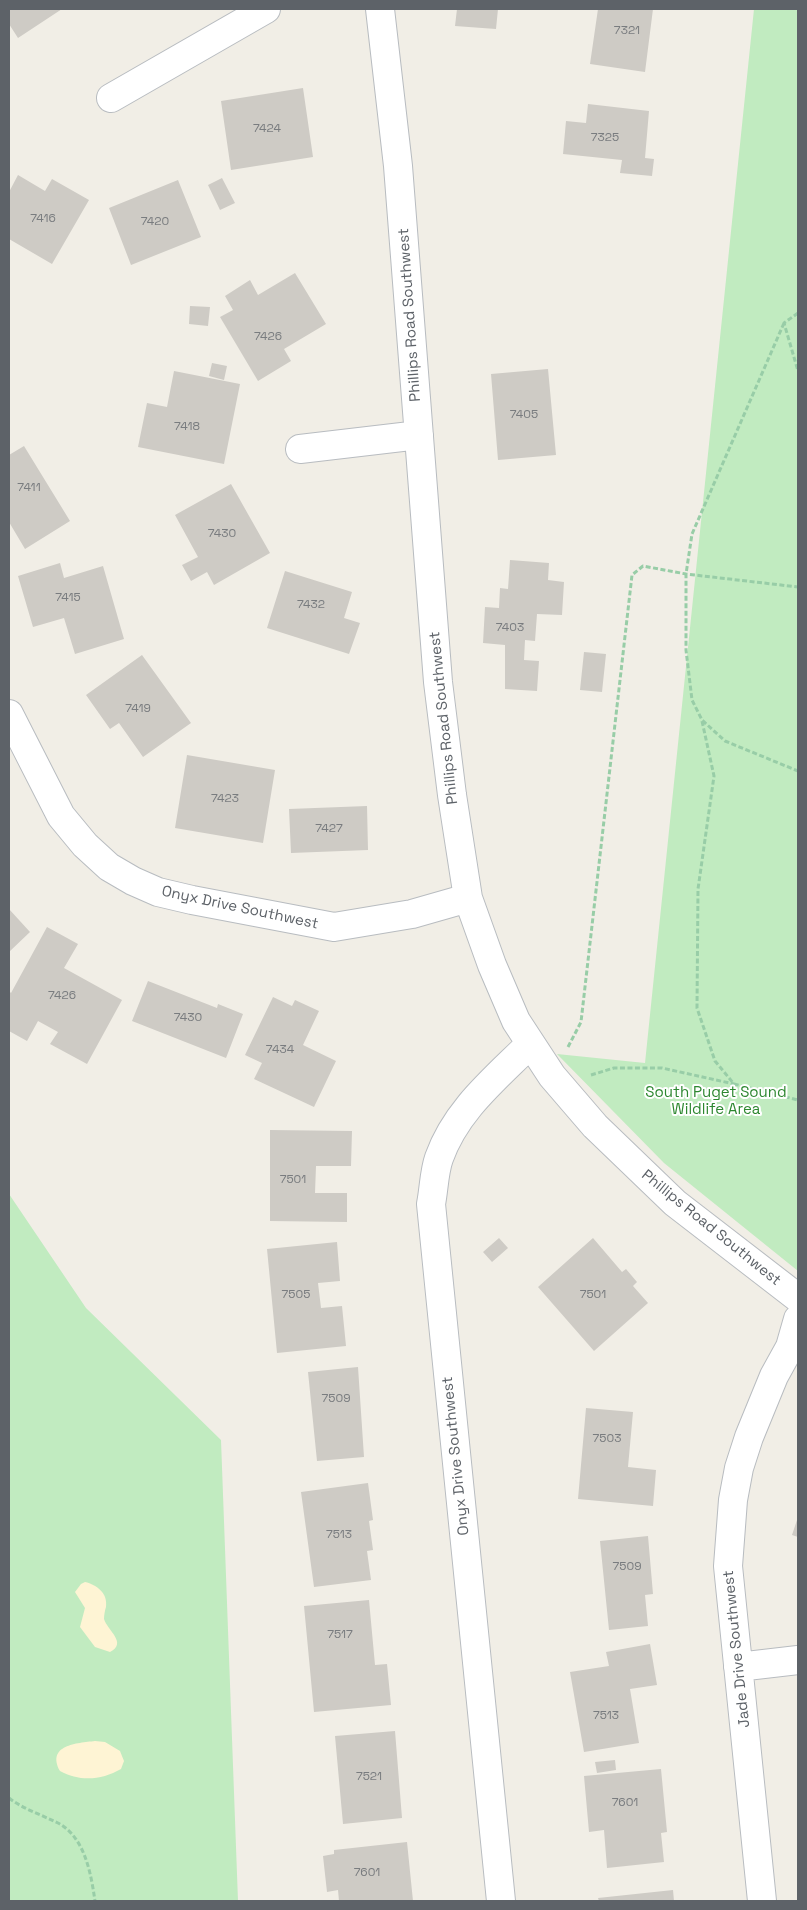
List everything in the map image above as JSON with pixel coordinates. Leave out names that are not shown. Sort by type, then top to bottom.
[{"type":"street","points":[[111,98],[266,9]]},
{"type":"street","name":"Phillips Road Southwest","points":[[380,9],[398,166],[438,682],[452,795],[468,898],[492,965],[516,1021],[552,1076],[595,1126],[675,1203],[798,1298]]},
{"type":"street","points":[[300,449],[419,435]]},
{"type":"street","name":"Onyx Drive Southwest","points":[[9,714],[61,816],[79,837],[110,867],[133,881],[158,892],[334,927],[412,914],[468,898]]},
{"type":"street","name":"Onyx Drive Southwest","points":[[502,1901],[431,1204],[438,1160],[453,1125],[479,1093],[530,1044]]},
{"type":"street","name":"Jade Drive Southwest","points":[[762,1901],[728,1566],[733,1500],[748,1436],[774,1376],[790,1347],[798,1319]]},
{"type":"street","points":[[738,1668],[798,1660]]},
{"type":"path","points":[[734,1084],[715,1061],[697,1008],[698,889],[714,776],[702,720],[692,700],[686,650],[686,574],[692,534],[784,323],[798,313]]},
{"type":"path","points":[[784,323],[798,371]]},
{"type":"path","points":[[798,587],[686,574],[642,566],[632,575],[581,1022],[552,1076],[591,1076],[614,1068],[662,1068],[798,1100]]},
{"type":"path","points":[[702,720],[725,741],[798,771]]},
{"type":"path","points":[[9,1798],[61,1824],[76,1838],[86,1858],[95,1901]]},
{"type":"green space","name":"South Puget Sound Wildlife Area","points":[[754,9],[798,9],[798,1271],[664,1163],[557,1054],[645,1063]]},
{"type":"green space","points":[[9,1194],[86,1308],[221,1440],[238,1901],[9,1901]]},
{"type":"sand","points":[[85,1582],[101,1590],[105,1598],[104,1619],[117,1641],[117,1645],[110,1652],[95,1647],[80,1627],[85,1608],[75,1592]]},
{"type":"sand","points":[[95,1741],[105,1742],[120,1751],[124,1761],[121,1769],[114,1773],[91,1778],[75,1777],[60,1771],[57,1756],[60,1751],[72,1745]]},
{"type":"building","points":[[9,9],[62,9],[18,38],[9,24]]},
{"type":"building","points":[[457,9],[498,9],[496,29],[455,26]]},
{"type":"building","points":[[598,9],[653,9],[645,72],[590,64]]},
{"type":"building","points":[[303,88],[313,157],[231,170],[221,101]]},
{"type":"building","points":[[588,104],[649,111],[645,158],[654,159],[652,176],[620,173],[622,160],[563,154],[566,121],[586,123]]},
{"type":"building","points":[[18,175],[45,191],[52,179],[89,200],[52,264],[9,239],[9,192]]},
{"type":"building","points":[[222,178],[235,203],[220,210],[208,185]]},
{"type":"building","points":[[178,180],[201,237],[131,265],[109,208]]},
{"type":"building","points":[[295,273],[326,324],[284,349],[291,361],[258,381],[220,317],[233,310],[225,296],[250,280],[258,295]]},
{"type":"building","points":[[190,306],[210,307],[208,326],[189,324]]},
{"type":"building","points":[[212,363],[227,366],[224,380],[209,376]]},
{"type":"building","points":[[548,369],[556,455],[498,460],[491,374]]},
{"type":"building","points":[[174,371],[240,384],[224,464],[138,447],[147,403],[167,407]]},
{"type":"building","points":[[24,446],[70,521],[25,549],[9,522],[9,455]]},
{"type":"building","points":[[231,484],[270,553],[214,585],[207,572],[191,581],[182,565],[198,557],[175,515]]},
{"type":"building","points":[[510,560],[549,563],[548,580],[564,582],[562,615],[537,614],[535,641],[525,640],[524,660],[539,661],[537,691],[505,689],[505,645],[483,643],[485,607],[499,608],[500,588],[508,589]]},
{"type":"building","points":[[60,563],[64,578],[103,566],[124,639],[75,654],[64,618],[33,627],[18,576]]},
{"type":"building","points":[[285,571],[352,592],[344,618],[360,623],[349,654],[267,628]]},
{"type":"building","points":[[584,652],[606,654],[602,692],[580,690]]},
{"type":"building","points":[[142,655],[191,723],[143,757],[119,723],[110,729],[86,695]]},
{"type":"building","points":[[187,755],[275,770],[263,843],[175,828]]},
{"type":"building","points":[[367,806],[368,850],[291,853],[289,809]]},
{"type":"building","points":[[9,909],[30,932],[9,952]]},
{"type":"building","points":[[47,927],[78,944],[64,968],[122,1000],[87,1064],[50,1044],[58,1032],[38,1021],[27,1041],[9,1031],[9,991],[11,993]]},
{"type":"building","points":[[148,981],[217,1008],[218,1004],[243,1014],[226,1058],[132,1021]]},
{"type":"building","points":[[273,997],[292,1006],[295,1000],[319,1011],[303,1045],[336,1061],[314,1107],[254,1079],[262,1063],[245,1055]]},
{"type":"building","points":[[270,1130],[352,1131],[351,1166],[316,1166],[315,1193],[347,1193],[347,1222],[270,1221]]},
{"type":"building","points":[[499,1238],[508,1248],[492,1262],[483,1252]]},
{"type":"building","points":[[593,1238],[622,1272],[626,1269],[637,1282],[633,1286],[648,1303],[594,1351],[538,1287]]},
{"type":"building","points":[[337,1242],[340,1281],[318,1283],[321,1308],[342,1306],[346,1346],[277,1353],[267,1249]]},
{"type":"building","points":[[358,1367],[364,1457],[317,1461],[308,1372]]},
{"type":"building","points":[[586,1408],[633,1412],[628,1467],[656,1470],[653,1506],[578,1499]]},
{"type":"building","points":[[368,1483],[373,1520],[369,1521],[373,1550],[367,1551],[371,1580],[314,1587],[301,1492]]},
{"type":"building","points":[[798,1517],[798,1537],[792,1535]]},
{"type":"building","points":[[648,1536],[653,1594],[645,1595],[648,1626],[609,1630],[600,1541]]},
{"type":"building","points":[[369,1600],[375,1665],[387,1664],[391,1705],[314,1712],[304,1606]]},
{"type":"building","points":[[650,1644],[657,1685],[630,1689],[639,1743],[584,1752],[570,1672],[609,1666],[606,1652]]},
{"type":"building","points":[[395,1731],[402,1818],[343,1824],[335,1736]]},
{"type":"building","points":[[615,1760],[616,1770],[597,1773],[595,1762]]},
{"type":"building","points":[[661,1769],[667,1832],[661,1833],[664,1862],[607,1868],[604,1830],[589,1832],[584,1776]]},
{"type":"building","points":[[407,1842],[413,1901],[339,1901],[338,1890],[327,1892],[323,1856],[334,1854],[334,1850]]},
{"type":"building","points":[[673,1890],[674,1901],[599,1901],[598,1898]]}]
